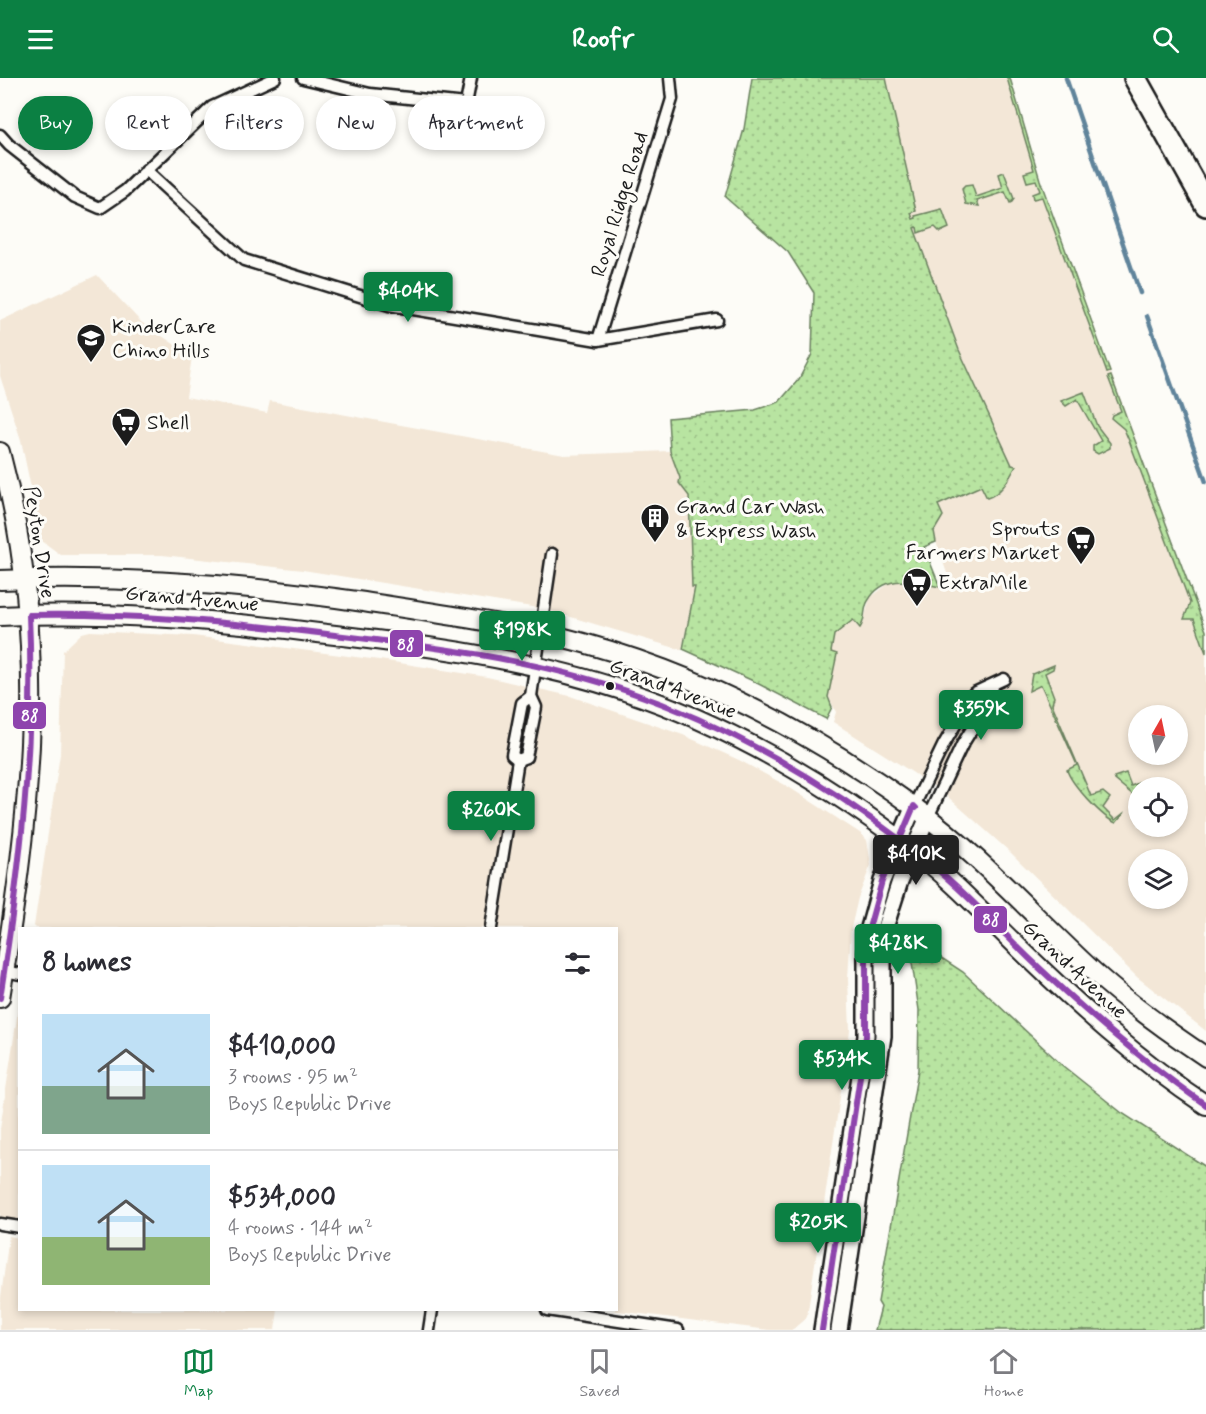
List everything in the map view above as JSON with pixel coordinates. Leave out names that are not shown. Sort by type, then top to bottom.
[{"type":"highway","points":[[1135,78],[1206,204]]},
{"type":"main road","name":"Peyton Drive","points":[[0,452],[27,579],[33,670],[32,748],[21,858],[8,971],[0,998]]},
{"type":"main road","name":"Grand Avenue","points":[[0,580],[141,579],[254,587],[386,605],[540,632],[656,666],[758,710],[831,749],[921,812],[1000,880],[1101,978],[1206,1057]]},
{"type":"main road","name":"Grand Avenue","points":[[0,616],[115,614],[197,619],[356,637],[536,666],[625,691],[726,732],[812,779],[907,844],[957,887],[1104,1028],[1151,1067],[1206,1105]]},
{"type":"main road","points":[[822,1330],[866,1036],[866,953],[869,928],[879,891],[907,844],[921,812]]},
{"type":"main road","points":[[839,1330],[883,1036],[883,934],[907,844]]},
{"type":"street","points":[[0,135],[9,145],[75,197],[99,208],[125,191],[212,106],[275,78]]},
{"type":"street","points":[[303,78],[370,94],[466,104],[471,78]]},
{"type":"street","name":"Royal Ridge Road","points":[[598,340],[672,99],[670,78]]},
{"type":"street","points":[[146,170],[244,260],[389,305],[598,340],[717,320]]},
{"type":"street","points":[[491,927],[519,760],[526,757],[536,707],[531,696],[552,554]]},
{"type":"street","points":[[921,812],[969,701],[974,693],[1004,679]]},
{"type":"street","points":[[921,812],[988,703],[993,686]]},
{"type":"street","points":[[0,1224],[18,1227]]},
{"type":"street","points":[[429,1330],[432,1311]]},
{"type":"street","points":[[554,1311],[678,1330]]},
{"type":"shaded area","points":[[880,78],[1010,78],[1040,180],[1206,631],[1206,1031],[1137,977],[1009,851],[940,790],[833,722],[836,712],[828,696],[836,654],[831,653],[834,635],[853,620],[858,627],[863,623],[870,598],[892,581],[946,587],[947,582],[950,582],[934,536],[936,527],[943,516],[938,505],[981,486],[996,494],[1008,480],[1012,466],[959,350],[910,217]]},
{"type":"shaded area","points":[[97,275],[141,322],[192,356],[186,397],[267,413],[270,401],[564,455],[670,451],[680,478],[679,483],[689,496],[692,586],[695,586],[682,650],[544,609],[303,570],[162,555],[61,555],[42,541],[21,440],[0,376],[0,321]]},
{"type":"shaded area","points":[[90,631],[193,636],[387,661],[487,677],[570,696],[683,735],[739,760],[787,786],[860,833],[867,840],[871,865],[858,898],[851,928],[848,979],[850,1030],[807,1317],[792,1330],[769,1330],[618,1311],[618,927],[35,927],[60,754],[63,651],[82,633]]},
{"type":"shaded area","points":[[18,1011],[18,1221],[0,1217],[0,1129]]},
{"type":"shaded area","points":[[9,1236],[18,1238],[18,1311],[278,1311],[275,1330],[0,1330],[0,1304]]},
{"type":"green space","points":[[752,78],[886,78],[916,211],[911,213],[913,219],[916,218],[915,216],[942,209],[949,228],[940,232],[935,227],[918,233],[917,227],[914,228],[959,350],[1012,465],[1016,466],[1004,485],[992,496],[987,498],[981,486],[938,505],[943,516],[934,531],[936,542],[924,547],[940,587],[901,581],[883,586],[868,601],[860,628],[853,620],[834,635],[831,652],[837,654],[828,697],[832,707],[826,719],[751,680],[683,649],[695,587],[692,587],[689,496],[679,483],[680,478],[670,451],[668,418],[755,410],[779,402],[799,379],[812,354],[814,293],[788,252],[725,197],[744,129]]},
{"type":"green space","points":[[1007,78],[1010,78],[1040,180],[1110,372],[1107,373],[1042,197],[1033,199],[1032,194],[1040,191],[1036,180],[1027,182],[1024,173],[1034,170]]},
{"type":"green space","points":[[1004,172],[1014,199],[1012,202],[1010,203],[1005,192],[977,201],[979,206],[966,204],[962,189],[965,186],[972,185],[976,197],[1003,188],[999,174]]},
{"type":"green space","points":[[1111,376],[1206,631],[1206,653],[1194,619],[1184,619],[1190,603],[1130,443],[1124,429],[1111,418],[1112,415],[1121,411],[1108,377]]},
{"type":"green space","points":[[1084,392],[1097,426],[1110,443],[1110,448],[1098,454],[1093,451],[1093,446],[1101,441],[1077,399],[1066,406],[1061,401]]},
{"type":"green space","points":[[1054,665],[1053,669],[1045,673],[1054,697],[1052,704],[1091,796],[1103,792],[1110,798],[1103,808],[1115,820],[1125,812],[1116,823],[1096,808],[1070,776],[1067,770],[1077,765],[1041,685],[1029,691],[1032,674]]},
{"type":"green space","points":[[1126,773],[1128,791],[1115,780],[1114,777]]},
{"type":"green space","points":[[908,936],[963,972],[1063,1066],[1122,1113],[1206,1167],[1206,1330],[875,1330],[881,1307],[878,1302],[918,1070],[919,1010]]},
{"type":"waterway","points":[[1066,78],[1140,293]]},
{"type":"waterway","points":[[1147,316],[1206,482]]},
{"type":"transit line","name":"88","points":[[0,998],[20,855],[28,759],[29,615],[104,615],[216,622],[441,649],[516,662],[627,691],[703,721],[811,779],[911,848],[958,888],[1032,961],[1095,1018],[1160,1072],[1206,1105]]},
{"type":"transit line","name":"88","points":[[822,1330],[866,1036],[866,953],[869,928],[882,881],[914,806],[916,808]]},
{"type":"place","name":"KinderCare Chino Hills","points":[[91,364]]},
{"type":"place","name":"Shell","points":[[126,448]]},
{"type":"place","name":"Grand Car Wash & Express Wash","points":[[655,544]]},
{"type":"place","name":"Sprouts Farmers Market","points":[[1081,566]]},
{"type":"place","name":"ExtraMile","points":[[917,608]]}]
